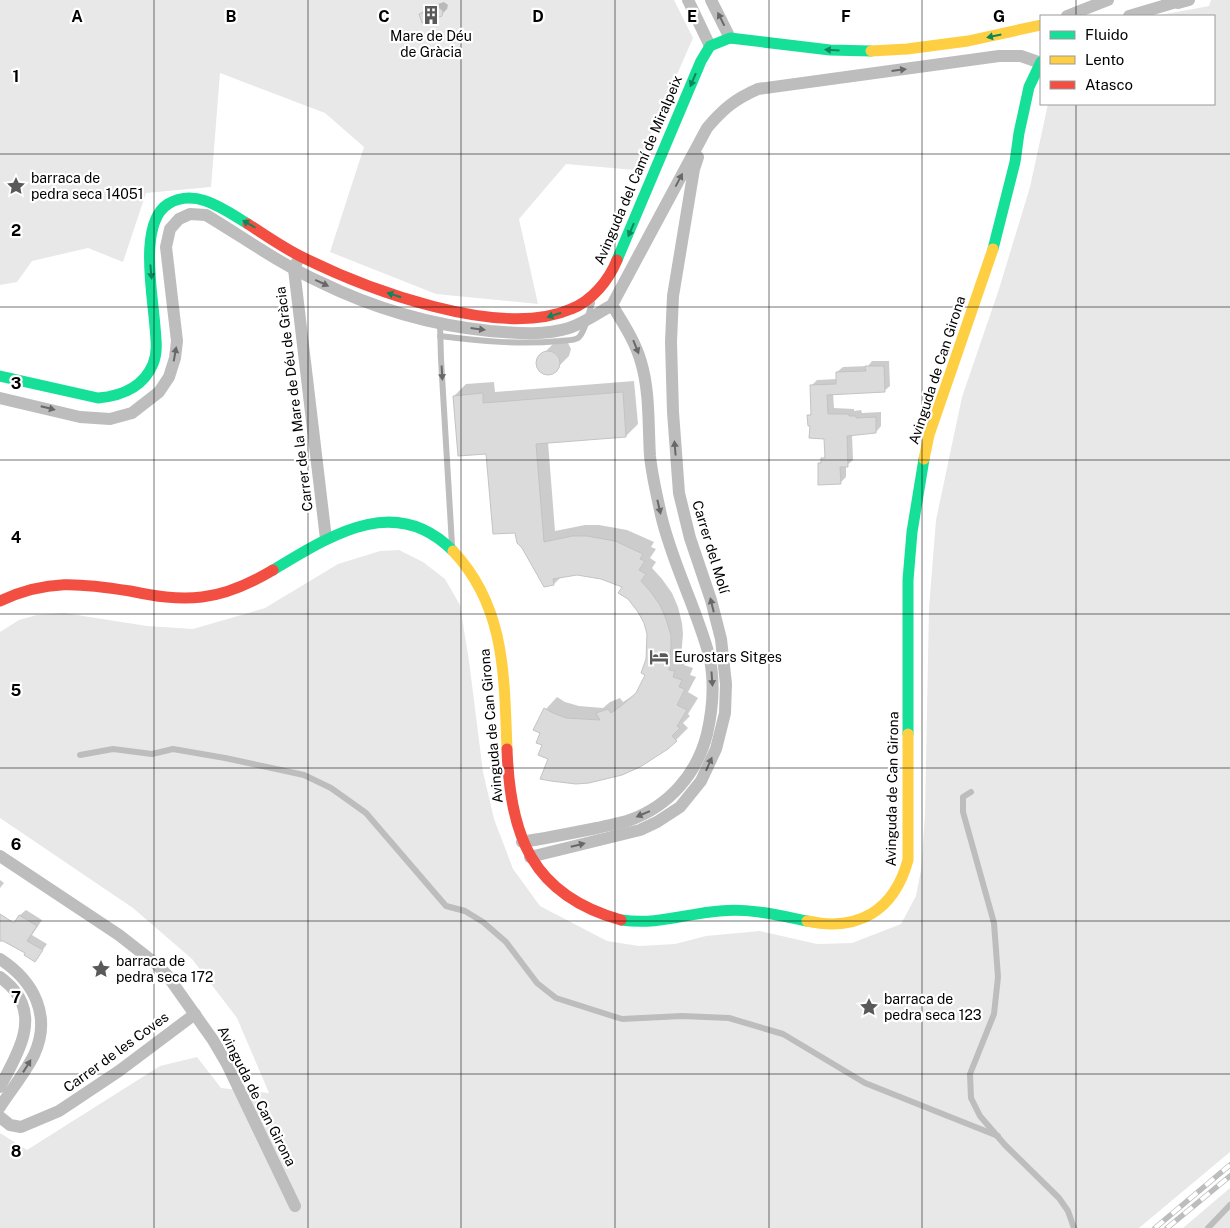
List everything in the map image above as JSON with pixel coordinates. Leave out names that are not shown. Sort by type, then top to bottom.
[{"type":"street","points":[[688,0],[710,46],[730,38],[830,50],[871,51],[907,49],[968,41],[1040,25]]},
{"type":"street","points":[[711,0],[730,38]]},
{"type":"street","points":[[1132,15],[1170,1],[1180,3],[1189,0]]},
{"type":"street","points":[[1070,15],[1103,2]]},
{"type":"street","points":[[1087,15],[1103,2]]},
{"type":"street","name":"Avinguda del Camí de Miralpeix","points":[[0,376],[98,398],[113,397],[128,392],[142,380],[153,365],[157,348],[149,246],[150,232],[160,211],[169,203],[180,198],[209,201],[299,255],[372,288],[402,298],[464,312],[497,317],[546,318],[570,310],[583,303],[596,292],[612,272],[710,46]]},
{"type":"street","points":[[0,398],[80,417],[110,419],[132,413],[159,392],[169,377],[175,358],[177,341],[166,247],[170,229],[179,219],[190,214],[206,215],[294,269],[319,282],[440,330],[478,330],[526,334],[556,331],[586,320],[612,305],[707,128],[722,111],[738,98],[758,88],[999,56],[1021,56],[1040,62]]},
{"type":"street","name":"Avinguda de Can Girona","points":[[0,601],[39,586],[63,584],[106,587],[166,598],[203,598],[239,589],[326,539],[360,525],[393,521],[409,523],[424,529],[453,548],[474,578],[490,610],[498,636],[502,661],[511,798],[522,842],[530,857],[553,884],[575,903],[606,917],[633,923],[662,922],[720,910],[769,912],[837,925],[867,918],[886,904],[893,896],[903,880],[908,860],[908,580],[919,484],[929,435],[991,255],[1015,162],[1029,87],[1040,64]]},
{"type":"street","name":"Carrer del Molí","points":[[530,857],[640,830],[657,822],[680,807],[701,781],[716,749],[725,713],[726,684],[721,639],[711,600],[690,538],[680,493],[673,412],[671,342],[673,296],[694,169],[707,128]]},
{"type":"street","name":"Carrer de la Mare de Déu de Gràcia","points":[[299,255],[294,269],[326,539]]},
{"type":"street","points":[[522,842],[561,836],[629,820],[653,810],[669,798],[687,778],[698,760],[705,743],[710,722],[713,698],[709,656],[663,525],[651,459],[646,382],[641,361],[628,331],[612,305]]},
{"type":"street","name":"Avinguda de Can Girona","points":[[0,856],[119,935],[167,975],[213,1040],[227,1064],[295,1206]]},
{"type":"street","points":[[0,959],[11,966],[27,982],[38,1004],[41,1024],[39,1040],[33,1056],[0,1107]]},
{"type":"street","points":[[0,977],[15,991],[23,1008],[25,1022],[24,1038],[0,1087]]},
{"type":"street","name":"Carrer de les Coves","points":[[0,1117],[10,1125],[21,1127],[59,1110],[119,1072],[195,1014]]},
{"type":"lane","points":[[453,548],[440,330],[504,343],[576,339],[584,330],[596,292]]},
{"type":"lane","points":[[80,755],[113,749],[152,754],[173,749],[304,775],[331,788],[366,814],[446,906],[465,910],[483,922],[506,942],[537,983],[556,998],[622,1019],[682,1016],[728,1018],[783,1034],[865,1083],[998,1136]]},
{"type":"lane","points":[[971,792],[963,797],[963,812],[994,923],[998,976],[994,1014],[970,1074],[971,1098],[980,1116],[1059,1198],[1068,1211],[1074,1228]]},
{"type":"lane","points":[[1208,1228],[1230,1205]]},
{"type":"shaded area","points":[[0,0],[674,0],[693,38],[635,170],[566,164],[519,219],[538,304],[436,294],[330,252],[364,147],[325,113],[220,73],[211,187],[146,193],[123,262],[88,248],[32,261],[17,282],[0,285]]},
{"type":"shaded area","points":[[1211,0],[1230,0],[1230,1152],[1139,1228],[0,1228],[0,1133],[27,1150],[160,1066],[197,1057],[221,1088],[269,1093],[237,1018],[192,959],[133,908],[0,818],[0,632],[19,620],[37,615],[64,613],[147,626],[193,629],[265,608],[338,564],[380,551],[399,550],[423,562],[445,579],[460,605],[483,772],[494,819],[513,869],[540,906],[607,941],[639,946],[675,944],[706,936],[760,931],[817,944],[852,943],[901,924],[916,896],[921,870],[925,815],[929,608],[936,520],[962,397],[999,289],[1030,187],[1048,105],[1215,105],[1215,15],[1160,15],[1209,6]]},
{"type":"shaded area","points":[[1230,1188],[1230,1228],[1183,1228]]},
{"type":"building","name":"Mare de Déu de Gràcia","points":[[438,7],[443,11],[442,16],[422,23],[419,14]]},
{"type":"building","points":[[548,351],[556,355],[560,363],[556,371],[548,375],[540,371],[536,363],[540,355]]},
{"type":"building","points":[[865,366],[884,366],[885,392],[827,395],[828,414],[849,414],[849,416],[856,416],[856,418],[876,417],[876,433],[847,436],[848,467],[840,467],[841,484],[818,485],[818,463],[821,463],[821,458],[825,458],[824,439],[809,438],[810,426],[808,426],[807,415],[811,415],[810,385],[836,384],[836,372],[866,371]]},
{"type":"building","points":[[623,392],[626,437],[536,444],[544,542],[572,536],[587,536],[615,541],[643,554],[640,559],[645,561],[639,570],[646,574],[641,581],[660,605],[666,619],[671,635],[669,670],[675,671],[673,677],[682,680],[679,687],[685,689],[677,705],[687,710],[677,726],[680,728],[672,736],[677,741],[640,767],[622,775],[589,783],[576,784],[540,779],[548,759],[538,755],[542,745],[536,743],[540,733],[533,730],[544,708],[566,718],[600,720],[596,713],[608,709],[611,713],[621,706],[636,693],[645,675],[641,673],[646,659],[647,634],[638,612],[628,599],[618,593],[622,587],[601,579],[577,575],[553,579],[554,585],[544,587],[522,548],[517,543],[515,533],[493,534],[486,454],[458,456],[453,396],[483,393],[483,403]]},
{"type":"building","points":[[0,914],[14,923],[19,915],[37,926],[27,941],[43,950],[35,962],[24,955],[25,953],[0,941]]},
{"type":"railway","points":[[1155,1228],[1230,1165]]},
{"type":"railway","points":[[1167,1228],[1230,1176]]},
{"type":"traffic: fast","points":[[617,260],[701,61],[710,46],[730,38],[830,50],[871,51]]},
{"type":"traffic: fast","points":[[993,249],[1015,162],[1029,87],[1040,64]]},
{"type":"traffic: fast","points":[[0,376],[98,398],[123,393],[137,385],[149,372],[156,355],[150,279],[150,243],[153,227],[159,213],[168,204],[179,199],[200,199],[220,207],[248,224]]},
{"type":"traffic: fast","points":[[908,734],[908,580],[912,532],[924,459]]},
{"type":"traffic: fast","points":[[273,570],[340,533],[386,522],[408,524],[431,533],[453,551]]},
{"type":"traffic: fast","points":[[621,920],[647,921],[707,912],[742,910],[807,921]]},
{"type":"traffic: slow","points":[[871,51],[907,49],[968,41],[1040,25]]},
{"type":"traffic: slow","points":[[924,459],[929,435],[993,249]]},
{"type":"traffic: slow","points":[[453,551],[470,573],[483,595],[493,619],[503,669],[507,749]]},
{"type":"traffic: slow","points":[[807,921],[825,924],[858,920],[871,914],[883,905],[902,878],[908,860],[908,734]]},
{"type":"traffic: jam","points":[[248,224],[300,256],[360,283],[434,306],[471,315],[508,318],[542,317],[571,309],[586,301],[599,289],[617,260]]},
{"type":"traffic: jam","points":[[0,601],[33,589],[64,585],[95,586],[166,597],[202,597],[239,587],[273,570]]},
{"type":"traffic: jam","points":[[507,749],[513,808],[531,857],[546,878],[566,895],[590,909],[621,920]]},
{"type":"place","name":"Mare de Déu de Gràcia","points":[[431,15]]},
{"type":"place","name":"barraca de pedra seca 14051","points":[[16,186]]},
{"type":"place","name":"Eurostars Sitges","points":[[659,657]]},
{"type":"place","name":"barraca de pedra seca 172","points":[[101,969]]},
{"type":"place","name":"barraca de pedra seca 123","points":[[869,1007]]}]
